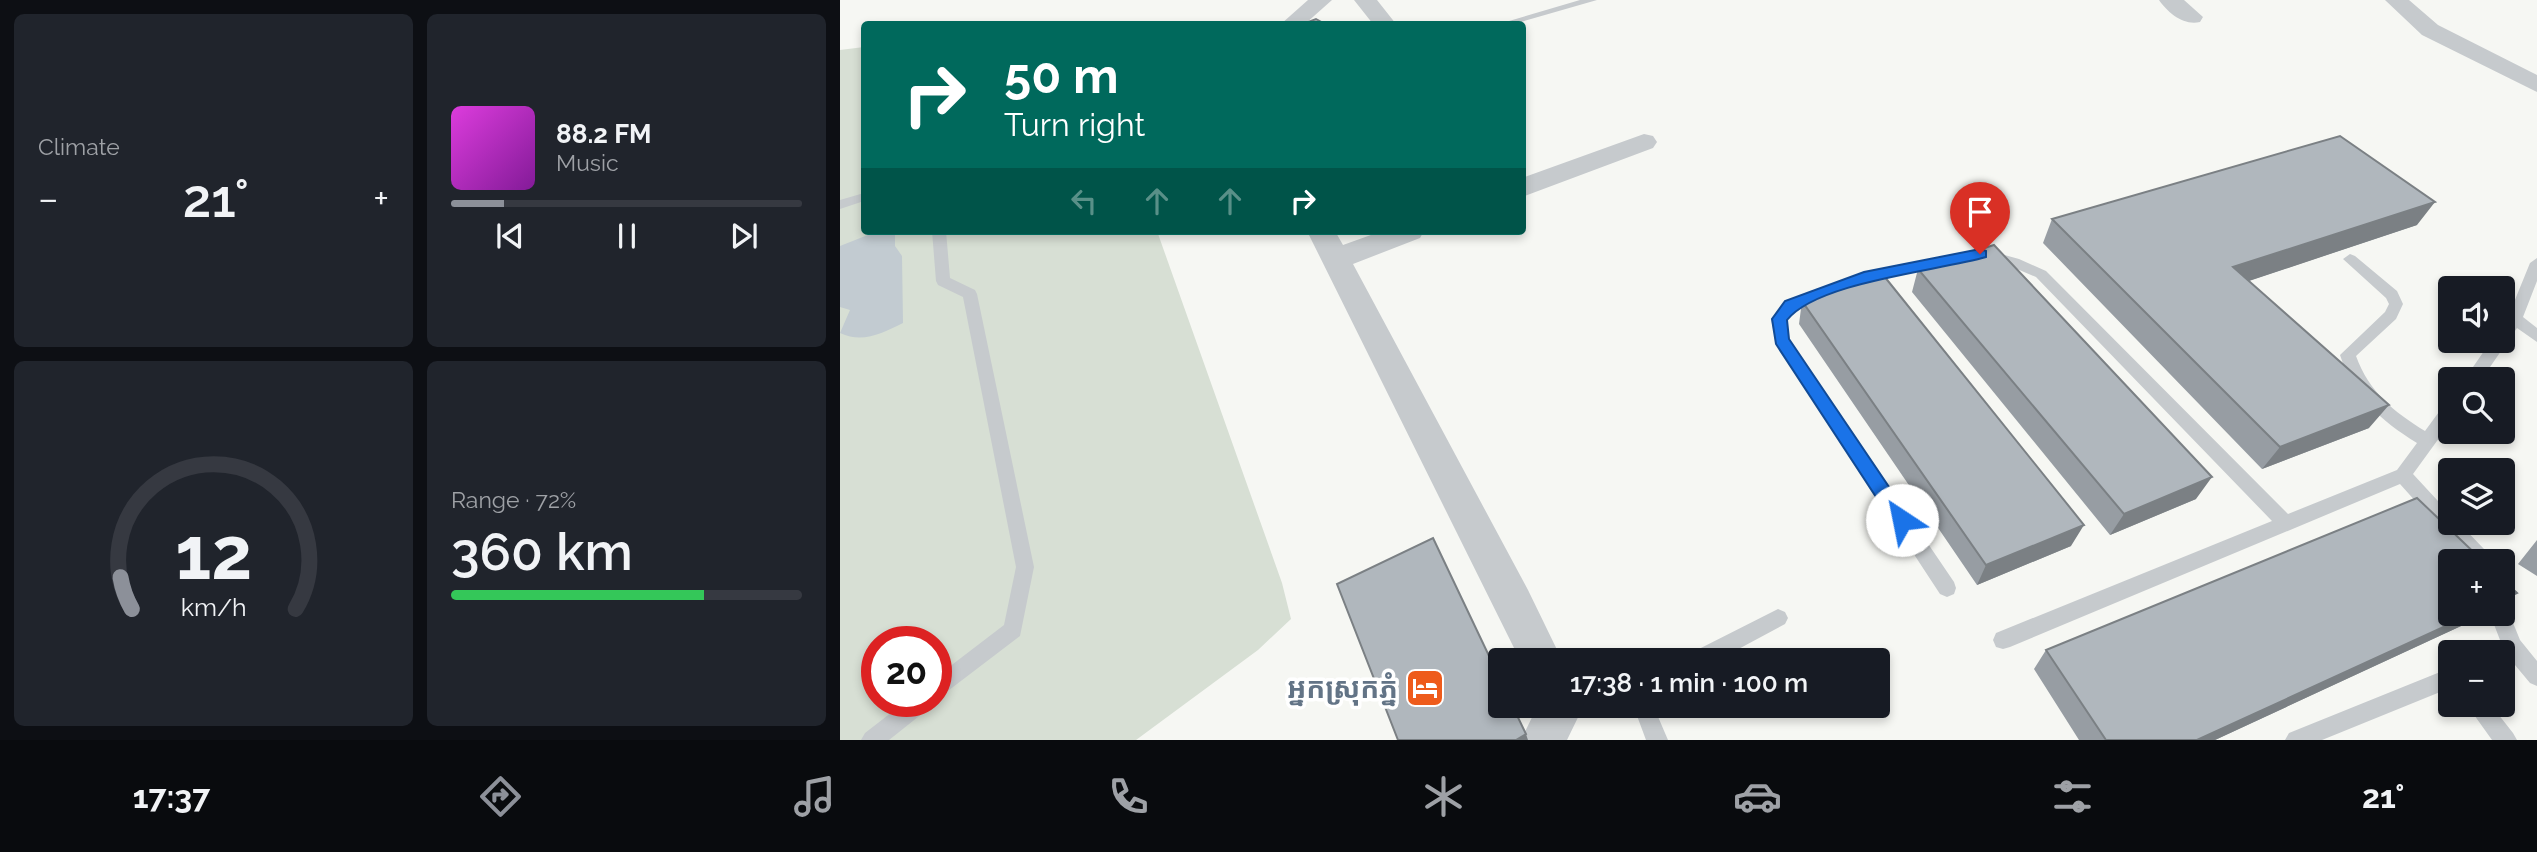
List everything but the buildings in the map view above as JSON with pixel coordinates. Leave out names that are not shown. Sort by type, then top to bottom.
[{"type":"street","points":[[1296,21],[1321,0]]},
{"type":"street","points":[[1365,0],[1382,21]]},
{"type":"street","points":[[2170,0],[2192,17]]},
{"type":"street","points":[[2396,0],[2430,30],[2537,85]]},
{"type":"street","points":[[1526,186],[1644,142]]},
{"type":"street","points":[[1386,235],[1327,245],[1535,648]]},
{"type":"street","points":[[1544,740],[1557,718]]},
{"type":"lane","points":[[1515,21],[1592,0]]},
{"type":"lane","points":[[840,205],[861,198]]},
{"type":"lane","points":[[939,235],[943,281],[970,294],[1025,567],[1013,630],[952,678]]},
{"type":"lane","points":[[1947,587],[1781,340],[1779,319],[1791,305],[1870,276],[1980,254],[2014,262],[2040,274],[2285,523]]},
{"type":"lane","points":[[2350,260],[2392,295],[2396,304],[2391,315],[2348,355],[2351,365],[2366,396],[2383,412],[2427,441]]},
{"type":"lane","points":[[2537,263],[2515,319],[2537,336]]},
{"type":"lane","points":[[2003,640],[2403,475],[2438,426]]},
{"type":"lane","points":[[2403,475],[2471,549]]},
{"type":"lane","points":[[1721,648],[1778,618]]},
{"type":"lane","points":[[2515,657],[2537,676]]},
{"type":"lane","points":[[2296,740],[2438,683]]},
{"type":"lane","points":[[872,740],[902,717]]},
{"type":"lane","points":[[2487,717],[2507,740]]},
{"type":"lane","points":[[1648,718],[1657,740]]},
{"type":"shaded area","points":[[861,47],[861,235],[1158,235],[1282,583],[1291,619],[1258,650],[1136,740],[840,740],[840,50]]},
{"type":"shaded area","points":[[868,235],[895,235],[895,246],[902,256],[903,323],[872,336],[857,337],[840,333],[850,310],[840,307],[840,246]]},
{"type":"place","name":"អ្នកស្រុកភ្នំ","points":[[1425,688]]},
{"type":"route","points":[[1902,520],[1781,340],[1779,319],[1791,305],[1870,276],[1980,254]]}]
